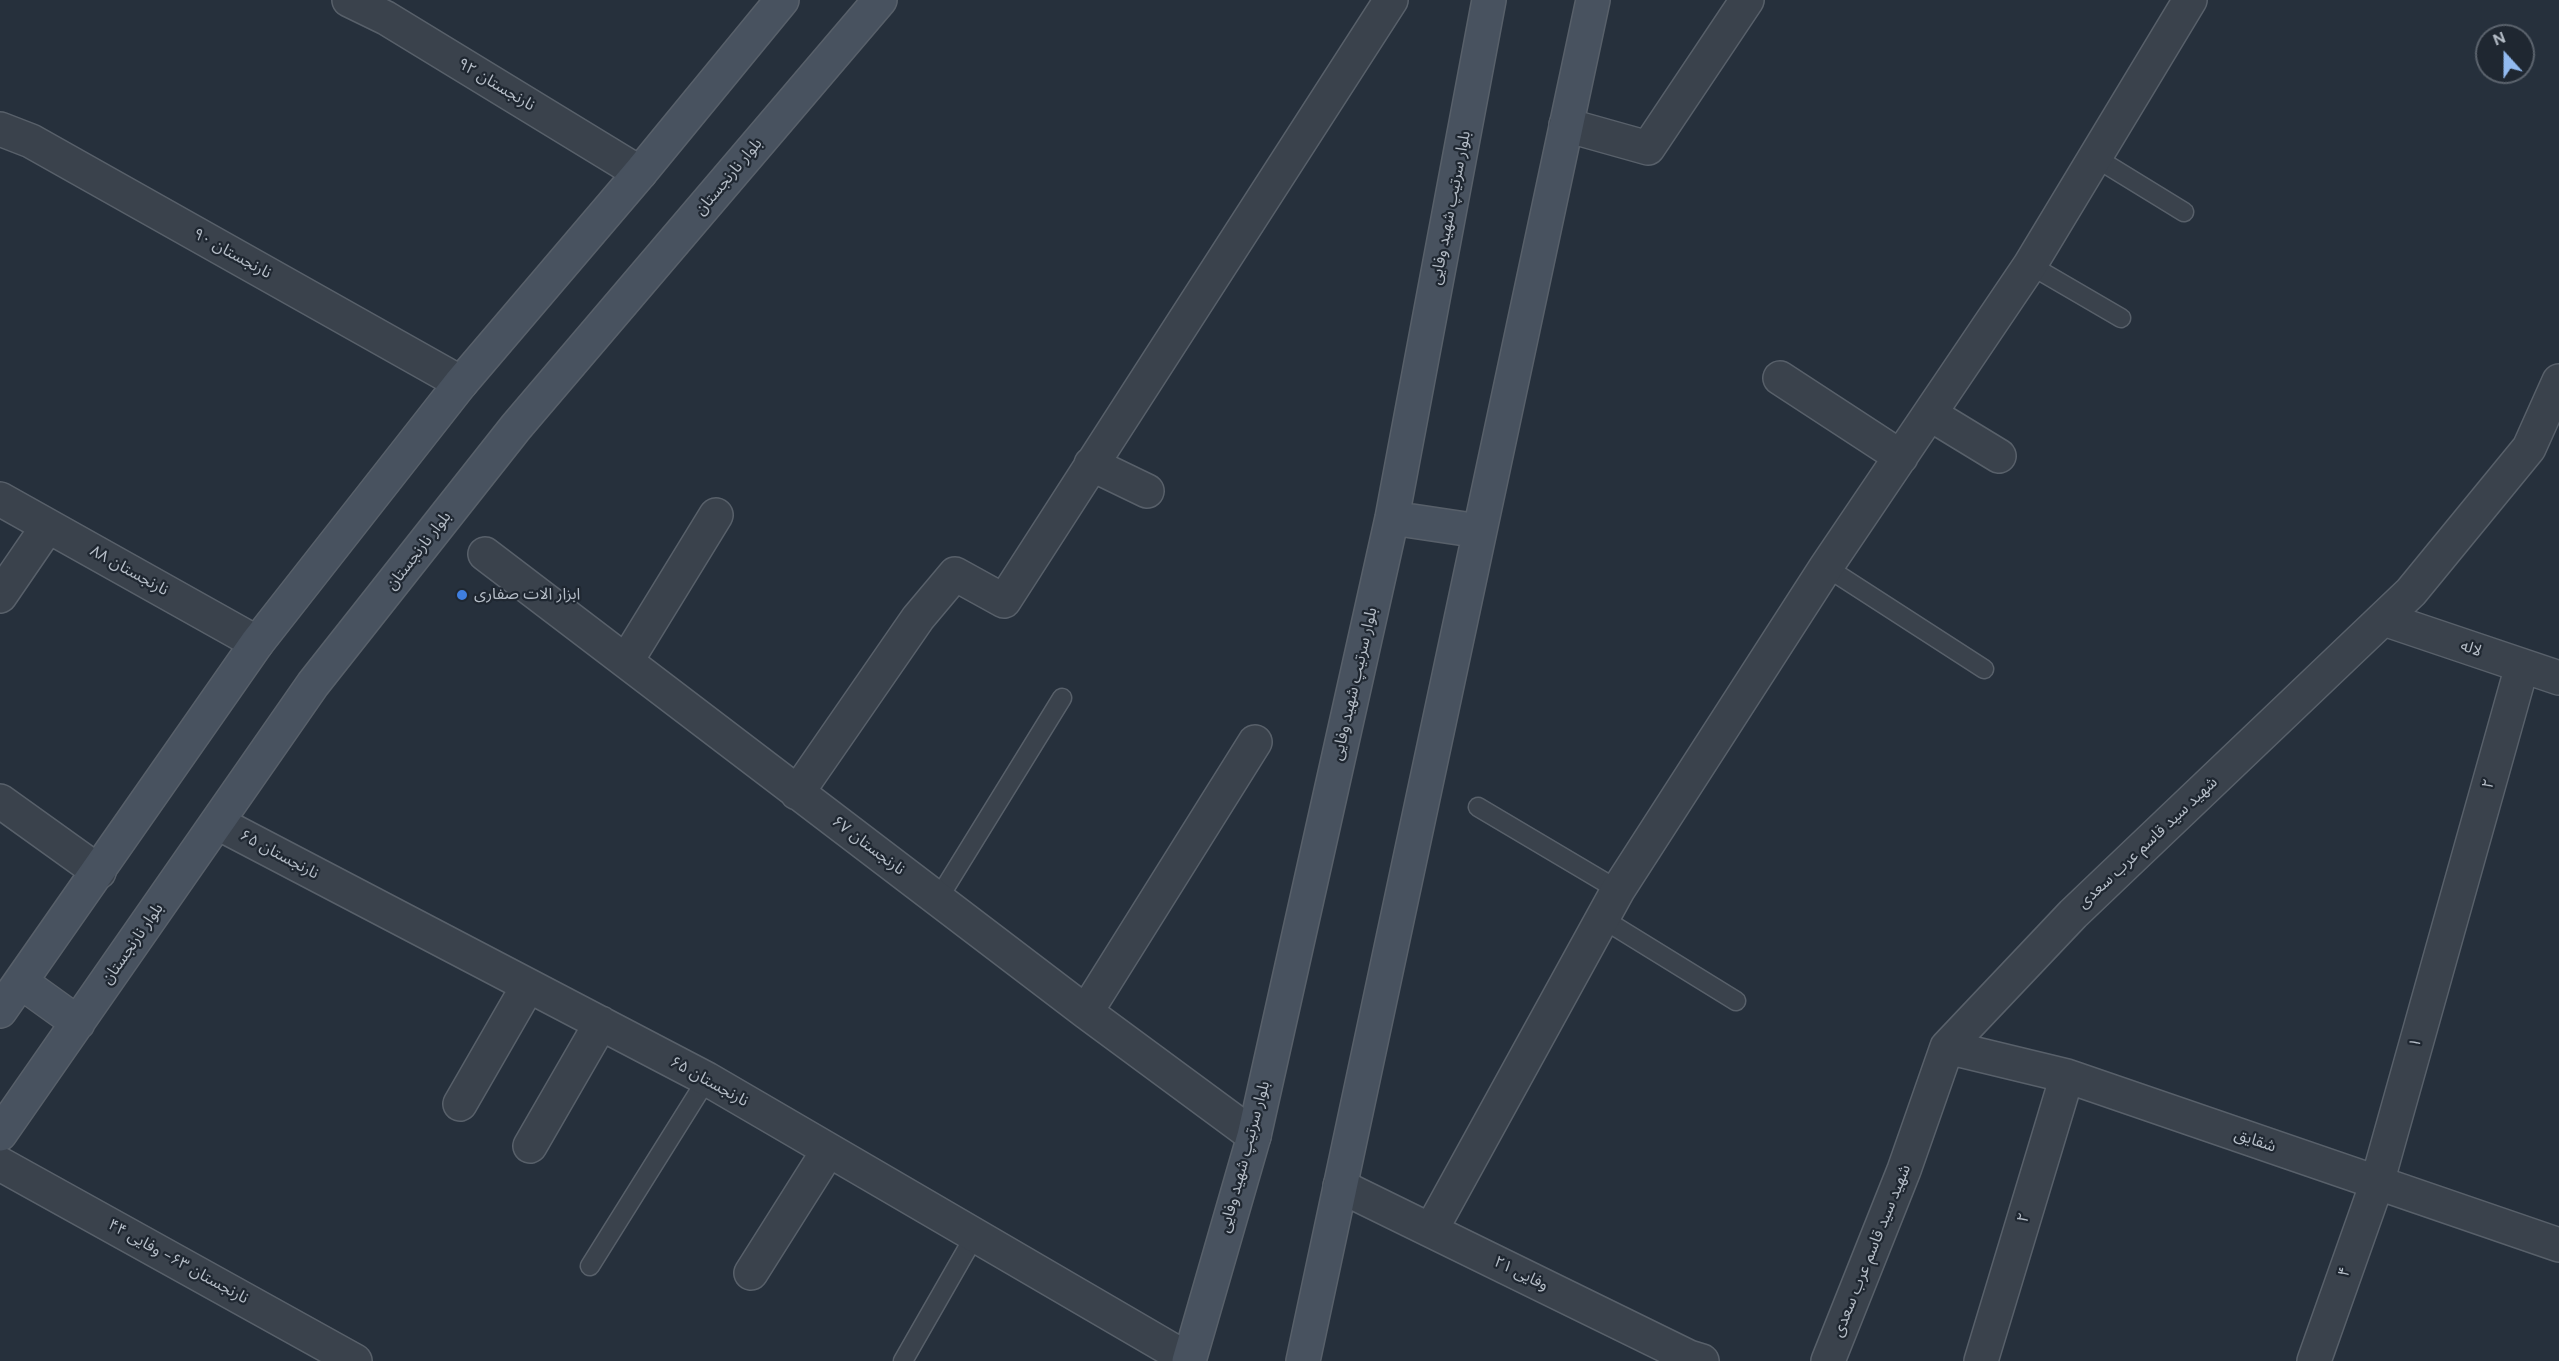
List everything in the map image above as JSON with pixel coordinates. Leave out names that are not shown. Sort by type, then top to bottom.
[{"type":"main road","points":[[0,1011],[257,643],[461,383],[640,173],[782,0]]},
{"type":"main road","name":"بلوار نارنجستان","points":[[0,1134],[314,684],[516,427],[880,0]]},
{"type":"main road","name":"بلوار سرتیپ شهید وفایی","points":[[1189,1361],[1254,1136],[1392,518],[1489,0]]},
{"type":"main road","points":[[1303,1361],[1593,0]]},
{"type":"main road","points":[[1392,518],[1479,531]]},
{"type":"main road","points":[[21,982],[78,1023]]},
{"type":"street","name":"نارنجستان ۹۲","points":[[349,0],[390,9],[640,173]]},
{"type":"street","points":[[797,793],[918,618],[955,574],[1004,601],[1391,0]]},
{"type":"street","points":[[1566,125],[1648,148],[1747,0]]},
{"type":"street","points":[[1431,1230],[1618,890],[1826,567],[2030,265],[2190,0]]},
{"type":"street","name":"نارنجستان ۹۰","points":[[0,129],[31,141],[461,383]]},
{"type":"street","points":[[1780,378],[1901,457]]},
{"type":"street","name":"شهید سید قاسم عرب سعدی","points":[[1828,1361],[1904,1170],[1947,1047],[2073,914],[2411,592],[2529,448],[2559,381]]},
{"type":"street","points":[[1930,414],[1999,456]]},
{"type":"street","points":[[1091,464],[1147,491]]},
{"type":"street","name":"نارنجستان ۸۸","points":[[0,500],[257,643]]},
{"type":"street","points":[[627,660],[716,515]]},
{"type":"street","points":[[0,596],[48,526]]},
{"type":"street","name":"نارنجستان ۶۷","points":[[485,554],[1086,1012],[1254,1136]]},
{"type":"street","name":"لاله","points":[[2384,619],[2559,678]]},
{"type":"street","name":"۲","points":[[2456,903],[2522,666]]},
{"type":"street","points":[[1086,1012],[1255,742]]},
{"type":"street","points":[[0,801],[99,872]]},
{"type":"street","name":"نارنجستان ۶۵","points":[[218,823],[707,1080],[1189,1361]]},
{"type":"street","name":"۱","points":[[2377,1183],[2456,903]]},
{"type":"street","points":[[460,1104],[528,986]]},
{"type":"street","points":[[530,1146],[601,1023]]},
{"type":"street","name":"شقایق","points":[[1947,1047],[2067,1076],[2559,1245]]},
{"type":"street","name":"۲","points":[[1981,1361],[2067,1076]]},
{"type":"street","points":[[751,1274],[828,1151]]},
{"type":"street","name":"نارنجستان ۶۳- وفایی ۴۴","points":[[0,1164],[355,1361]]},
{"type":"street","name":"۴","points":[[2314,1361],[2377,1183]]},
{"type":"street","name":"وفایی ۲۱","points":[[1340,1186],[1689,1357],[1702,1361]]},
{"type":"lane","points":[[2096,158],[2184,212]]},
{"type":"lane","points":[[2030,265],[2121,318]]},
{"type":"lane","points":[[1826,567],[1984,669]]},
{"type":"lane","points":[[938,899],[1062,698]]},
{"type":"lane","points":[[1478,807],[1618,890]]},
{"type":"lane","points":[[1603,919],[1736,1000]]},
{"type":"lane","points":[[590,1266],[707,1080]]},
{"type":"lane","points":[[903,1361],[974,1237]]},
{"type":"place","name":"ابزار الات صفاری","points":[[462,595]]}]
